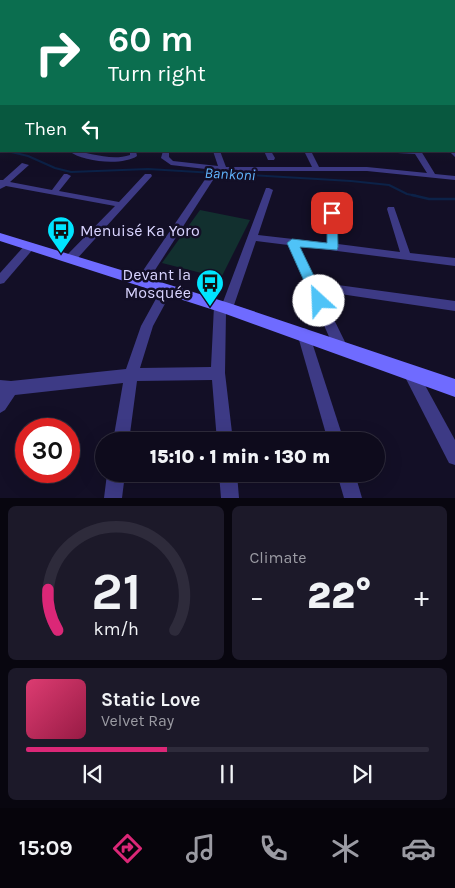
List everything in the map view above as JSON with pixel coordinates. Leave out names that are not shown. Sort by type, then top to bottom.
[{"type":"street","points":[[75,152],[98,159],[124,160],[134,156],[133,152]]},
{"type":"street","points":[[166,152],[165,158],[171,163],[223,169],[368,169],[455,178]]},
{"type":"street","points":[[216,152],[223,169]]},
{"type":"street","points":[[268,152],[271,158]]},
{"type":"street","points":[[308,152],[316,168]]},
{"type":"street","points":[[417,152],[432,175]]},
{"type":"street","points":[[1,184],[25,165]]},
{"type":"street","points":[[54,192],[67,176]]},
{"type":"street","points":[[71,258],[148,176]]},
{"type":"street","points":[[142,281],[209,180]]},
{"type":"street","points":[[1,184],[121,204]]},
{"type":"street","points":[[224,432],[218,374],[224,307],[269,190]]},
{"type":"street","points":[[331,196],[332,247]]},
{"type":"street","points":[[391,208],[406,256]]},
{"type":"street","points":[[0,237],[303,333],[455,388]]},
{"type":"street","points":[[252,237],[455,262]]},
{"type":"street","points":[[292,243],[340,346]]},
{"type":"street","points":[[0,280],[30,246]]},
{"type":"street","points":[[312,286],[455,306]]},
{"type":"street","points":[[122,432],[131,375],[147,326],[167,289]]},
{"type":"street","points":[[303,333],[333,432]]},
{"type":"street","points":[[410,372],[455,457]]},
{"type":"street","points":[[0,405],[5,388],[131,375],[218,374]]},
{"type":"street","points":[[113,498],[115,482]]},
{"type":"street","points":[[229,482],[230,498]]},
{"type":"street","points":[[349,482],[354,498]]},
{"type":"green space","points":[[200,210],[250,220],[221,278],[162,263]]},
{"type":"waterway","name":"Bankoni","points":[[11,152],[28,156],[55,168],[71,172],[148,169],[351,181],[389,185],[412,195]]},
{"type":"waterway","name":"Bankoni","points":[[412,195],[417,196]]},
{"type":"waterway","name":"Bankoni","points":[[412,195],[429,199],[455,199]]},
{"type":"place","name":"Menuisé Ka Yoro","points":[[61,254]]},
{"type":"place","name":"Devant la Mosquée","points":[[210,307]]},
{"type":"route","points":[[319,301],[292,243],[332,247],[332,213]]}]
